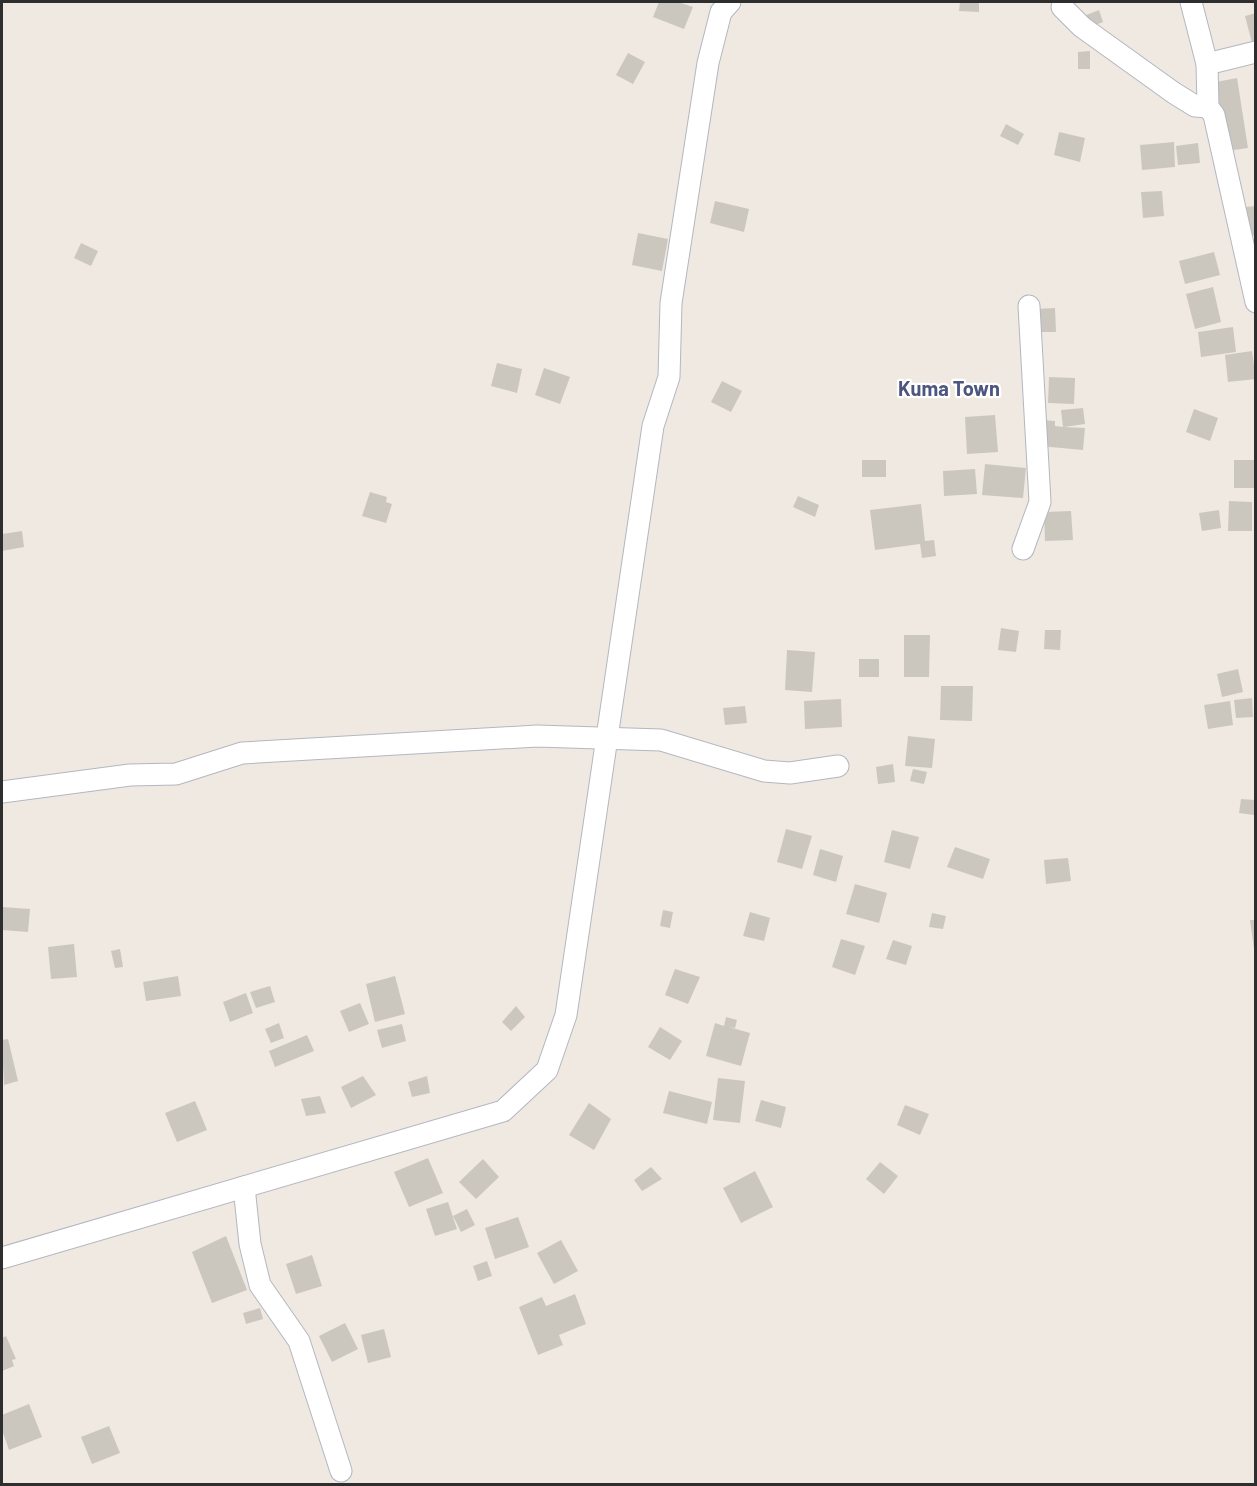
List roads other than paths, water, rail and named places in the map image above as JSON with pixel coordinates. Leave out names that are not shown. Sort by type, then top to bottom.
[{"type":"street","points":[[1191,2],[1207,64],[1208,107],[1214,115],[1256,302]]},
{"type":"street","points":[[2,1258],[503,1111],[547,1070],[566,1015],[653,426],[669,377],[671,303],[705,86],[723,5]]},
{"type":"street","points":[[1062,7],[1082,27],[1174,93],[1195,106],[1208,107]]},
{"type":"street","points":[[1207,64],[1256,52]]},
{"type":"street","points":[[1023,549],[1040,502],[1029,306]]},
{"type":"street","points":[[2,792],[130,774],[176,774],[242,753],[537,736],[661,740],[764,771],[790,773],[838,766]]},
{"type":"street","points":[[244,1187],[250,1244],[260,1285],[299,1341],[341,1471]]},
{"type":"district","name":"Kuma Town","points":[[949,389]]}]
